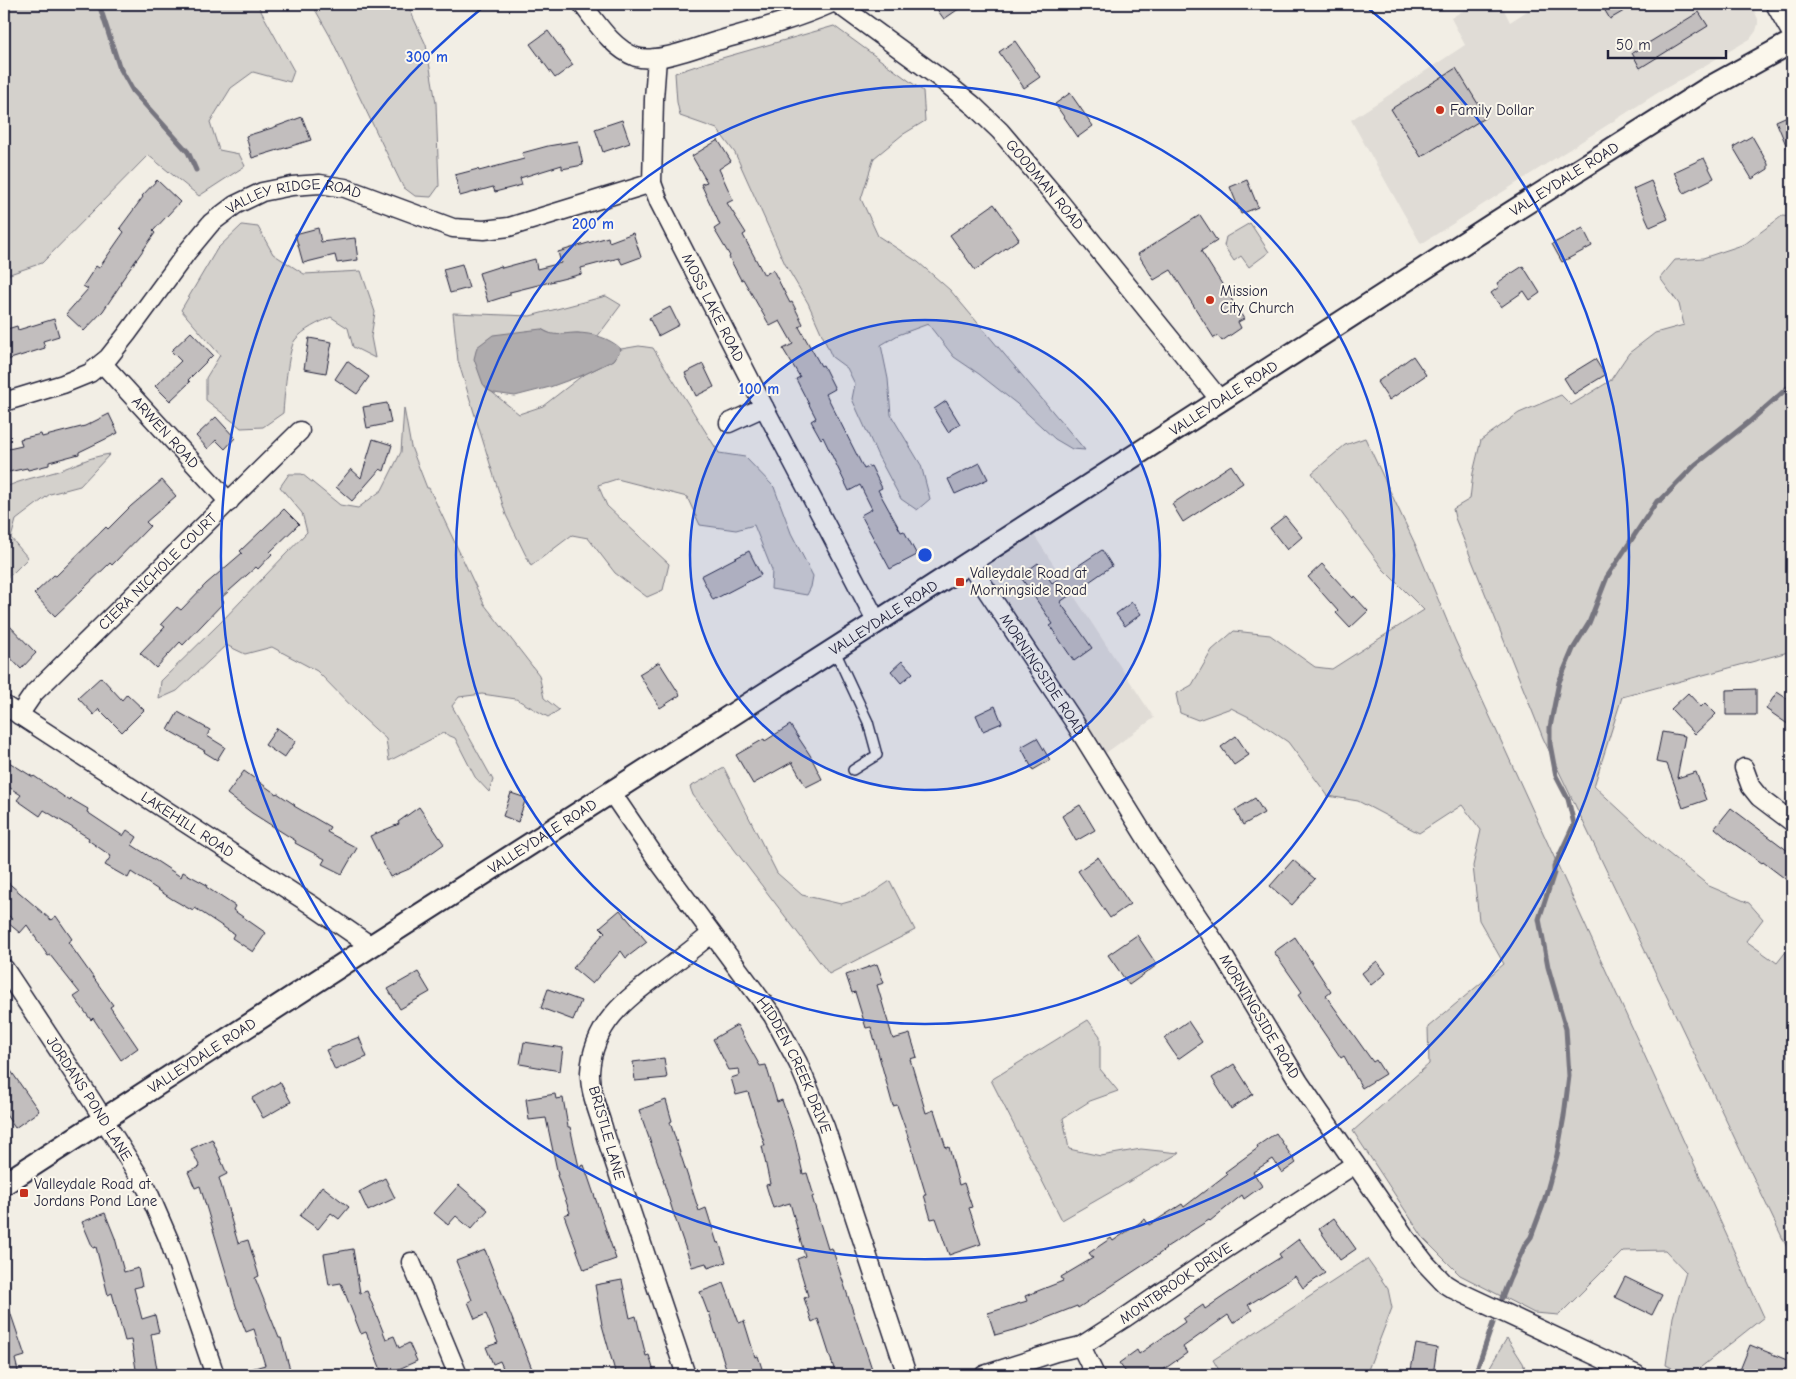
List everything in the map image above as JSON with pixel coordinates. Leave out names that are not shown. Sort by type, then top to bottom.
[{"type":"street","points":[[582,4],[614,43],[624,51],[637,57],[648,59],[769,26],[830,4]]},
{"type":"street","name":"GOODMAN ROAD","points":[[838,4],[941,79],[1000,130],[1220,400]]},
{"type":"street","points":[[1775,4],[1792,34]]},
{"type":"street","name":"VALLEYDALE ROAD","points":[[4,1184],[370,946],[1705,90],[1792,42]]},
{"type":"street","name":"MOSS LAKE ROAD","points":[[657,58],[652,183],[668,222],[877,622]]},
{"type":"street","name":"VALLEY RIDGE ROAD","points":[[4,402],[63,384],[90,373],[102,363],[127,334],[187,252],[211,223],[235,205],[262,192],[292,186],[320,184],[345,188],[453,228],[484,230],[509,227],[652,183]]},
{"type":"street","name":"ARWEN ROAD","points":[[102,363],[229,502]]},
{"type":"street","points":[[729,423],[764,407]]},
{"type":"street","name":"CIERA NICHOLE COURT","points":[[19,715],[34,693],[300,430]]},
{"type":"street","name":"MORNINGSIDE ROAD","points":[[968,562],[1073,720],[1156,854],[1220,950],[1299,1082],[1406,1238],[1426,1264],[1445,1284],[1484,1305],[1637,1375]]},
{"type":"street","name":"LAKEHILL ROAD","points":[[4,706],[310,904],[370,946]]},
{"type":"street","points":[[1744,768],[1751,787],[1759,797],[1792,822]]},
{"type":"street","name":"HIDDEN CREEK DRIVE","points":[[611,792],[656,858],[751,984],[773,1016],[798,1063],[825,1127],[907,1375]]},
{"type":"street","name":"BRISTLE LANE","points":[[686,1375],[604,1131],[594,1099],[590,1073],[594,1046],[607,1022],[627,999],[712,934]]},
{"type":"street","name":"JORDANS POND LANE","points":[[4,968],[147,1189],[159,1214],[215,1375]]},
{"type":"street","name":"MONTBROOK DRIVE","points":[[984,1375],[1081,1346],[1124,1319],[1280,1212],[1355,1164]]},
{"type":"street","points":[[411,1262],[458,1375]]},
{"type":"street","points":[[1081,1346],[1095,1375]]},
{"type":"lane","points":[[834,649],[868,722],[877,755],[853,770]]},
{"type":"shaded area","points":[[4,4],[257,4],[294,71],[290,82],[253,72],[231,88],[210,122],[219,150],[239,154],[245,166],[199,196],[148,155],[42,263],[4,276]]},
{"type":"shaded area","points":[[312,4],[407,4],[426,45],[436,103],[439,186],[431,197],[415,196],[403,187],[330,36]]},
{"type":"shaded area","points":[[1474,4],[1501,4],[1510,22],[1538,4],[1751,4],[1758,19],[1758,24],[1756,31],[1750,39],[1656,94],[1421,244],[1351,120],[1465,45],[1451,18]]},
{"type":"shaded area","points":[[834,26],[923,91],[925,121],[902,135],[874,158],[861,199],[878,236],[918,262],[950,290],[1085,450],[1072,449],[1055,439],[1017,404],[954,357],[928,324],[898,335],[881,345],[888,379],[891,415],[921,465],[930,499],[917,510],[901,499],[878,456],[852,399],[855,384],[847,368],[832,357],[808,303],[785,264],[735,153],[717,129],[680,116],[677,102],[675,73]]},
{"type":"shaded area","points":[[1782,216],[1792,217],[1792,508],[1790,532],[1792,535],[1792,651],[1622,697],[1594,786],[1658,845],[1709,886],[1749,903],[1763,919],[1746,941],[1777,963],[1792,944],[1792,1258],[1543,738],[1453,509],[1470,499],[1473,473],[1481,440],[1519,413],[1561,395],[1571,405],[1610,381],[1629,353],[1655,333],[1684,325],[1679,304],[1660,278],[1675,260],[1703,258],[1745,244]]},
{"type":"shaded area","points":[[1250,223],[1269,252],[1249,267],[1241,256],[1234,261],[1224,246],[1226,237]]},
{"type":"shaded area","points":[[242,225],[258,227],[273,254],[304,274],[361,271],[375,312],[371,337],[375,358],[353,347],[348,328],[331,317],[312,327],[295,340],[290,353],[283,413],[263,427],[241,428],[206,400],[206,378],[220,355],[181,310],[217,249]]},
{"type":"shaded area","points":[[606,296],[621,305],[597,337],[578,333],[553,335],[541,329],[488,389],[519,414],[543,406],[583,375],[614,360],[621,349],[639,346],[653,348],[719,453],[745,457],[774,487],[791,533],[813,576],[807,595],[771,589],[772,570],[754,525],[736,530],[700,525],[687,497],[617,479],[598,485],[607,506],[669,564],[663,590],[647,597],[615,573],[588,538],[572,535],[531,566],[506,515],[458,361],[453,313],[530,316]]},
{"type":"shaded area","points":[[541,329],[554,334],[576,333],[594,335],[612,342],[621,349],[614,360],[583,375],[550,387],[515,396],[494,393],[488,390],[483,384],[474,359],[477,347],[493,335]]},
{"type":"shaded area","points":[[404,408],[411,447],[427,488],[429,488],[484,604],[539,675],[544,698],[559,710],[548,717],[516,699],[482,694],[459,697],[452,706],[493,780],[489,792],[475,777],[455,738],[443,733],[389,761],[386,739],[317,671],[272,647],[245,654],[226,645],[177,691],[159,699],[161,681],[221,622],[307,532],[302,513],[280,487],[289,474],[302,474],[340,505],[358,508],[382,490],[401,452]]},
{"type":"shaded area","points":[[1365,438],[1416,546],[1455,640],[1764,1317],[1691,1375],[1686,1375],[1666,1365],[1673,1317],[1686,1272],[1665,1250],[1623,1251],[1559,1315],[1534,1313],[1460,1275],[1424,1239],[1353,1131],[1429,1064],[1428,1027],[1504,964],[1479,920],[1473,866],[1481,830],[1462,805],[1419,833],[1358,801],[1328,796],[1288,742],[1257,721],[1231,708],[1198,720],[1180,713],[1176,694],[1192,685],[1212,650],[1234,631],[1270,635],[1315,667],[1332,669],[1424,610],[1383,569],[1312,473],[1345,445]]},
{"type":"shaded area","points":[[110,454],[80,486],[50,494],[16,520],[11,538],[28,558],[12,574],[4,578],[4,488],[55,472],[88,459]]},
{"type":"shaded area","points":[[1034,535],[1154,718],[1103,755],[985,568]]},
{"type":"shaded area","points":[[724,768],[777,873],[802,895],[841,904],[866,897],[890,881],[915,930],[829,974],[693,795],[690,787]]},
{"type":"shaded area","points":[[1088,1020],[1100,1036],[1100,1069],[1118,1091],[1090,1101],[1063,1118],[1069,1149],[1101,1156],[1141,1149],[1179,1153],[1062,1220],[991,1080]]},
{"type":"shaded area","points":[[1367,1259],[1388,1289],[1392,1308],[1366,1375],[1222,1375],[1213,1360]]},
{"type":"shaded area","points":[[1507,1338],[1523,1363],[1528,1375],[1485,1375]]},
{"type":"building","points":[[933,4],[966,4],[944,19]]},
{"type":"building","points":[[1601,4],[1636,4],[1610,19]]},
{"type":"building","points":[[1699,12],[1708,26],[1640,68],[1632,53]]},
{"type":"building","points":[[548,31],[573,65],[555,78],[530,44]]},
{"type":"building","points":[[1015,41],[1040,77],[1024,88],[999,52]]},
{"type":"building","points":[[1456,68],[1486,117],[1421,157],[1391,109]]},
{"type":"building","points":[[1070,93],[1093,126],[1078,137],[1055,104]]},
{"type":"building","points":[[1792,114],[1792,159],[1776,121]]},
{"type":"building","points":[[302,117],[311,140],[252,158],[246,136]]},
{"type":"building","points":[[622,120],[630,143],[603,152],[595,129]]},
{"type":"building","points":[[1752,136],[1768,164],[1768,169],[1752,179],[1733,147]]},
{"type":"building","points":[[718,140],[731,161],[719,169],[733,200],[727,203],[746,233],[743,235],[764,275],[773,270],[790,303],[792,302],[803,324],[799,327],[821,366],[823,365],[835,389],[826,394],[864,469],[871,466],[882,488],[878,490],[901,532],[904,531],[917,555],[890,569],[861,515],[872,509],[860,485],[849,491],[823,437],[821,439],[811,421],[816,418],[796,379],[800,377],[783,349],[793,344],[780,321],[770,326],[743,279],[741,280],[730,256],[714,229],[720,225],[701,184],[707,182],[692,156]]},
{"type":"building","points":[[578,141],[583,165],[562,169],[562,165],[520,178],[522,185],[495,192],[493,187],[460,196],[455,175],[478,169],[479,171],[524,159],[522,153]]},
{"type":"building","points":[[1704,158],[1714,178],[1684,193],[1674,172]]},
{"type":"building","points":[[157,180],[180,202],[153,231],[155,233],[103,311],[84,331],[66,314],[88,289],[83,286],[96,266],[99,268],[124,232],[120,228],[142,196]]},
{"type":"building","points":[[1247,180],[1258,207],[1241,214],[1230,187]]},
{"type":"building","points":[[1651,181],[1668,219],[1650,227],[1633,189]]},
{"type":"building","points":[[994,204],[1019,239],[975,270],[950,235]]},
{"type":"building","points":[[1200,215],[1217,241],[1201,251],[1244,319],[1238,322],[1241,328],[1222,341],[1218,336],[1214,338],[1171,270],[1154,280],[1138,254]]},
{"type":"building","points":[[318,228],[321,242],[355,238],[358,260],[337,263],[335,255],[303,263],[295,234]]},
{"type":"building","points":[[1583,228],[1592,246],[1562,262],[1552,244]]},
{"type":"building","points":[[633,233],[641,257],[622,264],[619,258],[581,268],[582,274],[510,292],[510,295],[488,302],[479,273],[535,259],[537,269],[561,263],[558,252],[608,237],[609,242]]},
{"type":"building","points":[[462,264],[469,288],[450,293],[443,269]]},
{"type":"building","points":[[1523,266],[1540,293],[1530,300],[1524,291],[1501,307],[1491,293],[1499,287],[1497,283]]},
{"type":"building","points":[[670,307],[679,325],[658,336],[649,318]]},
{"type":"building","points":[[54,319],[59,336],[43,341],[45,348],[4,361],[4,330],[17,326],[18,330]]},
{"type":"building","points":[[191,332],[213,355],[188,380],[190,382],[170,401],[155,386],[181,361],[171,351]]},
{"type":"building","points":[[309,338],[332,342],[326,373],[304,369]]},
{"type":"building","points":[[1413,356],[1426,375],[1389,400],[1377,382]]},
{"type":"building","points":[[1595,359],[1605,375],[1574,394],[1564,378]]},
{"type":"building","points":[[347,361],[369,377],[357,394],[335,379]]},
{"type":"building","points":[[703,364],[714,387],[696,396],[685,373]]},
{"type":"building","points":[[946,401],[960,424],[948,432],[934,409]]},
{"type":"building","points":[[387,403],[391,423],[367,428],[363,407]]},
{"type":"building","points":[[109,414],[118,433],[79,452],[79,454],[49,462],[49,465],[4,473],[4,450],[22,446],[20,439],[41,434],[42,437],[85,426]]},
{"type":"building","points":[[216,417],[235,438],[225,449],[216,440],[208,449],[196,436]]},
{"type":"building","points":[[373,439],[392,445],[384,471],[380,469],[352,501],[336,487],[351,469],[361,478]]},
{"type":"building","points":[[980,463],[988,479],[955,494],[948,479]]},
{"type":"building","points":[[1231,465],[1243,483],[1183,522],[1172,504]]},
{"type":"building","points":[[162,480],[176,496],[146,522],[150,526],[112,565],[110,563],[55,616],[34,594],[54,575],[56,576],[106,527],[108,529],[131,506]]},
{"type":"building","points":[[284,509],[299,524],[270,552],[272,554],[258,569],[256,567],[220,599],[224,602],[183,645],[180,642],[156,668],[140,653],[165,627],[161,624],[177,607],[181,610],[206,584],[242,553],[240,551]]},
{"type":"building","points":[[1285,516],[1302,537],[1287,550],[1270,528]]},
{"type":"building","points":[[1102,550],[1112,566],[1060,602],[1092,648],[1074,661],[1050,626],[1053,624],[1020,576],[1038,563],[1052,583]]},
{"type":"building","points":[[749,551],[761,575],[713,600],[701,576]]},
{"type":"building","points":[[1322,564],[1353,598],[1354,596],[1368,611],[1350,628],[1336,613],[1338,611],[1308,577]]},
{"type":"building","points":[[1132,602],[1141,614],[1125,626],[1116,614]]},
{"type":"building","points":[[4,620],[36,653],[21,669],[4,651]]},
{"type":"building","points":[[902,661],[913,673],[901,683],[891,671]]},
{"type":"building","points":[[659,662],[680,695],[660,708],[639,674]]},
{"type":"building","points":[[101,677],[122,700],[127,694],[144,710],[122,732],[99,709],[94,715],[78,698]]},
{"type":"building","points":[[1756,689],[1756,715],[1726,715],[1726,690]]},
{"type":"building","points":[[1777,692],[1792,702],[1792,727],[1766,709]]},
{"type":"building","points":[[1688,693],[1701,707],[1705,703],[1716,714],[1695,734],[1671,709]]},
{"type":"building","points":[[995,706],[1002,723],[983,731],[976,715]]},
{"type":"building","points":[[178,712],[210,730],[207,736],[225,747],[217,760],[168,730]]},
{"type":"building","points":[[790,725],[810,755],[822,779],[806,787],[792,762],[753,784],[736,755],[764,739],[765,741]]},
{"type":"building","points":[[277,728],[296,741],[284,758],[265,745]]},
{"type":"building","points":[[1662,732],[1685,736],[1677,778],[1696,772],[1706,800],[1683,808],[1667,764],[1656,762]]},
{"type":"building","points":[[1236,736],[1249,755],[1234,765],[1221,747]]},
{"type":"building","points":[[1037,738],[1050,760],[1033,770],[1021,747]]},
{"type":"building","points":[[4,759],[34,776],[70,801],[71,799],[88,809],[87,812],[123,836],[127,830],[137,837],[132,845],[181,877],[183,872],[207,885],[206,887],[235,906],[233,910],[266,933],[253,952],[232,938],[234,934],[195,908],[193,911],[131,872],[128,878],[105,865],[111,856],[88,840],[89,838],[44,810],[40,816],[17,800],[21,795],[4,784]]},
{"type":"building","points":[[244,771],[294,806],[330,827],[327,832],[357,848],[342,874],[322,864],[325,859],[295,843],[296,841],[252,813],[227,794]]},
{"type":"building","points":[[511,793],[526,798],[518,822],[503,816]]},
{"type":"building","points":[[1255,798],[1264,813],[1243,825],[1235,810]]},
{"type":"building","points":[[1080,805],[1095,830],[1076,841],[1062,816]]},
{"type":"building","points":[[419,807],[444,844],[409,869],[390,877],[370,836],[399,824],[398,822]]},
{"type":"building","points":[[1731,808],[1792,854],[1792,884],[1763,862],[1730,841],[1715,828]]},
{"type":"building","points":[[1098,857],[1130,904],[1110,918],[1078,871]]},
{"type":"building","points":[[1293,860],[1315,879],[1292,905],[1270,886]]},
{"type":"building","points":[[4,879],[51,920],[56,916],[72,939],[68,942],[113,1005],[110,1007],[138,1048],[121,1060],[93,1018],[91,1020],[74,997],[80,993],[50,955],[48,956],[27,925],[20,933],[8,923],[12,919],[4,911]]},
{"type":"building","points":[[620,910],[647,942],[626,958],[621,951],[592,984],[573,968],[605,932],[600,927]]},
{"type":"building","points":[[1137,935],[1157,965],[1129,985],[1108,955]]},
{"type":"building","points":[[1295,937],[1331,992],[1326,996],[1373,1062],[1376,1060],[1385,1074],[1362,1088],[1344,1056],[1341,1058],[1298,995],[1302,992],[1274,952]]},
{"type":"building","points":[[1377,961],[1386,973],[1371,985],[1362,973]]},
{"type":"building","points":[[877,964],[884,983],[877,985],[893,1039],[910,1034],[917,1057],[910,1059],[926,1113],[934,1110],[946,1148],[949,1147],[959,1185],[964,1183],[972,1207],[969,1208],[981,1244],[949,1255],[936,1218],[931,1219],[910,1142],[897,1105],[893,1106],[871,1027],[866,1028],[855,992],[852,993],[846,975]]},
{"type":"building","points":[[418,972],[430,992],[400,1009],[388,989]]},
{"type":"building","points":[[548,989],[581,1001],[573,1020],[541,1008]]},
{"type":"building","points":[[1188,1021],[1202,1042],[1178,1059],[1164,1038]]},
{"type":"building","points":[[737,1025],[760,1066],[766,1065],[777,1102],[782,1100],[795,1139],[803,1174],[807,1173],[814,1196],[812,1197],[828,1249],[832,1248],[874,1375],[836,1375],[818,1319],[812,1322],[804,1298],[808,1296],[797,1259],[805,1256],[790,1203],[773,1208],[766,1185],[770,1184],[762,1146],[765,1146],[748,1092],[736,1095],[731,1078],[740,1075],[739,1069],[729,1070],[713,1039]]},
{"type":"building","points":[[359,1037],[367,1057],[335,1070],[326,1050]]},
{"type":"building","points":[[524,1042],[563,1048],[560,1071],[520,1064]]},
{"type":"building","points":[[664,1058],[667,1078],[635,1081],[633,1062]]},
{"type":"building","points":[[4,1061],[39,1111],[15,1128],[4,1112]]},
{"type":"building","points":[[1234,1064],[1253,1094],[1231,1109],[1212,1078]]},
{"type":"building","points":[[280,1082],[291,1102],[263,1118],[252,1098]]},
{"type":"building","points":[[555,1094],[556,1099],[563,1098],[568,1127],[570,1127],[579,1167],[584,1165],[616,1259],[584,1270],[564,1215],[570,1213],[557,1175],[546,1118],[529,1120],[526,1099]]},
{"type":"building","points":[[666,1100],[672,1121],[670,1122],[699,1211],[706,1208],[717,1243],[719,1242],[726,1262],[708,1268],[706,1263],[692,1267],[639,1110]]},
{"type":"building","points":[[1276,1133],[1296,1163],[1282,1173],[1273,1159],[1253,1172],[1262,1186],[1244,1199],[1242,1195],[1210,1221],[1165,1248],[1145,1264],[1078,1308],[1077,1306],[1024,1327],[995,1335],[988,1313],[1027,1301],[1025,1296],[1063,1281],[1061,1277],[1093,1258],[1089,1253],[1111,1238],[1113,1241],[1145,1219],[1149,1225],[1182,1204],[1184,1207],[1227,1174],[1225,1172],[1258,1148],[1257,1146]]},
{"type":"building","points":[[212,1139],[227,1174],[219,1178],[238,1243],[248,1240],[259,1276],[255,1278],[279,1338],[281,1338],[291,1373],[282,1375],[240,1375],[240,1372],[265,1365],[254,1329],[246,1332],[236,1306],[200,1186],[195,1188],[188,1172],[200,1167],[191,1149]]},
{"type":"building","points":[[385,1178],[395,1198],[368,1211],[359,1192]]},
{"type":"building","points":[[459,1185],[488,1210],[471,1229],[456,1216],[448,1225],[434,1213]]},
{"type":"building","points":[[322,1186],[349,1207],[339,1219],[331,1213],[318,1229],[300,1216]]},
{"type":"building","points":[[105,1213],[115,1238],[124,1272],[138,1268],[142,1286],[134,1288],[142,1319],[155,1315],[159,1332],[151,1334],[158,1375],[137,1375],[131,1340],[125,1341],[112,1293],[108,1295],[96,1247],[93,1248],[82,1222]]},
{"type":"building","points":[[1334,1218],[1356,1249],[1340,1260],[1319,1229]]},
{"type":"building","points":[[1299,1239],[1325,1273],[1303,1288],[1295,1276],[1248,1305],[1252,1310],[1233,1323],[1228,1315],[1183,1347],[1187,1353],[1156,1375],[1128,1375],[1119,1363],[1137,1350],[1139,1354],[1185,1322],[1183,1319],[1203,1305],[1205,1309],[1249,1279],[1249,1277],[1281,1257],[1279,1254]]},
{"type":"building","points":[[353,1249],[360,1293],[367,1291],[386,1339],[394,1336],[399,1348],[409,1343],[417,1361],[385,1375],[383,1375],[366,1332],[361,1334],[341,1283],[329,1285],[324,1254]]},
{"type":"building","points":[[485,1250],[532,1369],[516,1375],[506,1375],[500,1361],[493,1364],[486,1347],[498,1343],[486,1314],[475,1319],[468,1302],[472,1300],[456,1261]]},
{"type":"building","points":[[1625,1277],[1662,1295],[1652,1315],[1615,1297]]},
{"type":"building","points":[[622,1280],[630,1318],[636,1316],[646,1356],[649,1355],[655,1375],[616,1375],[602,1325],[595,1285]]},
{"type":"building","points":[[724,1283],[739,1323],[744,1321],[755,1357],[758,1356],[764,1375],[728,1375],[709,1312],[700,1292]]},
{"type":"building","points":[[4,1300],[6,1300],[25,1356],[15,1359],[19,1375],[4,1375]]},
{"type":"building","points":[[1416,1344],[1437,1348],[1433,1375],[1410,1375]]},
{"type":"building","points":[[1750,1345],[1792,1362],[1792,1375],[1738,1375]]},
{"type":"waterway","points":[[99,4],[119,66],[133,91],[188,152],[196,170]]},
{"type":"waterway","points":[[1502,1298],[1525,1245],[1531,1237],[1543,1205],[1557,1155],[1569,1076],[1566,1029],[1548,967],[1539,919],[1554,873],[1554,867],[1574,824],[1568,799],[1556,776],[1550,744],[1550,727],[1559,682],[1573,649],[1589,623],[1607,577],[1657,501],[1661,500],[1695,465],[1749,422],[1792,384]]},
{"type":"waterway","points":[[1475,1375],[1493,1323]]},
{"type":"place","name":"Family Dollar","points":[[1440,110]]},
{"type":"place","name":"Mission City Church","points":[[1210,300]]},
{"type":"place","name":"Valleydale Road at Morningside Road","points":[[960,582]]},
{"type":"place","name":"Valleydale Road at Jordans Pond Lane","points":[[24,1193]]}]
